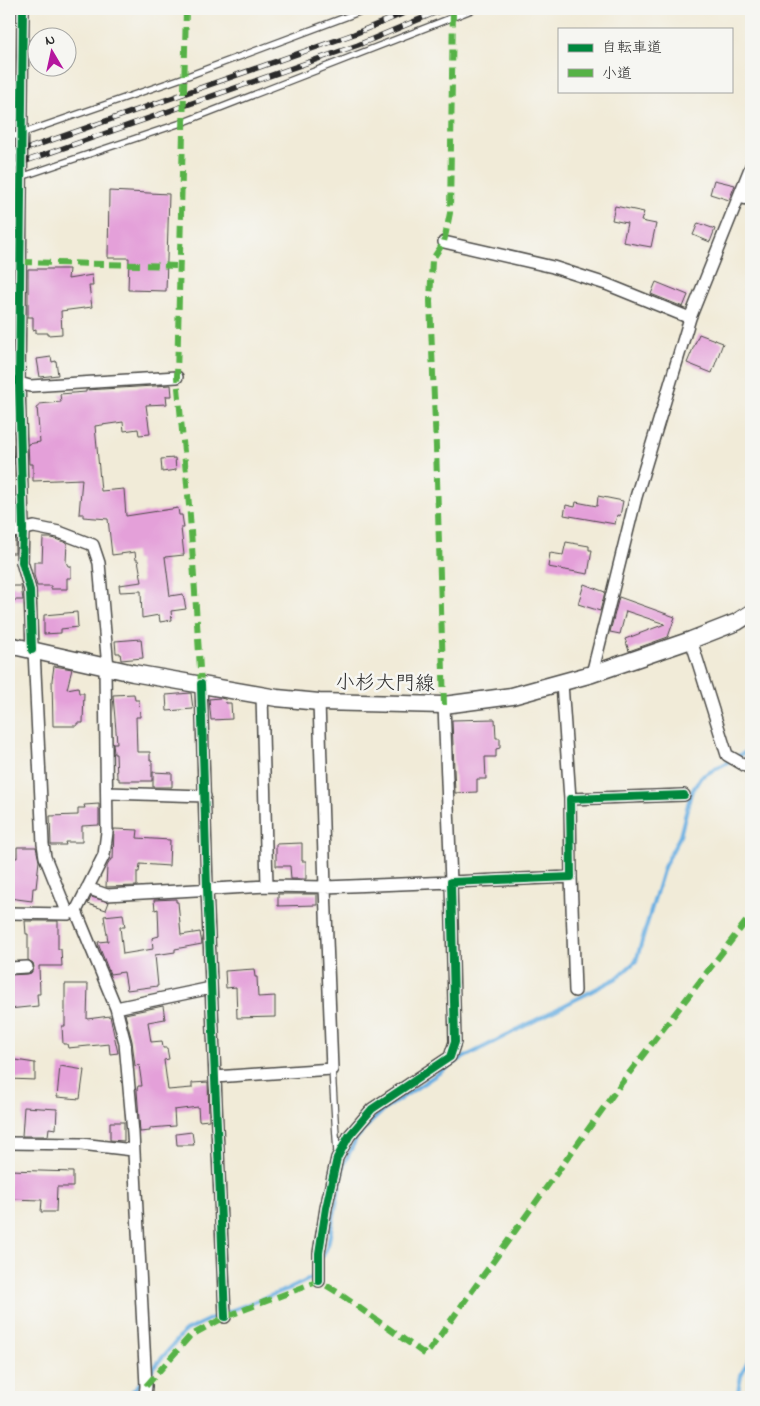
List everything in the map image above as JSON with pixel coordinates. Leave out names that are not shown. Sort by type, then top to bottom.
[{"type":"main road","name":"小杉大門線","points":[[9,646],[107,667],[262,695],[319,702],[444,705],[512,696],[592,674],[738,622],[751,613]]},
{"type":"street","points":[[23,9],[22,176],[14,262],[23,529],[22,562],[30,590],[43,844],[45,857],[116,1008],[125,1043],[133,1150],[146,1392],[136,1397]]},
{"type":"street","points":[[592,674],[636,497],[690,318],[751,166]]},
{"type":"street","points":[[739,197],[751,200]]},
{"type":"street","points":[[444,242],[562,270],[606,284],[690,318]]},
{"type":"street","points":[[9,370],[19,383],[30,386],[177,377]]},
{"type":"street","points":[[9,534],[34,527],[59,532],[93,545],[98,562],[107,667],[107,832],[104,855],[72,912]]},
{"type":"street","points":[[691,640],[727,755],[751,769]]},
{"type":"street","points":[[562,682],[570,799],[575,991]]},
{"type":"street","points":[[201,684],[207,888],[225,1317]]},
{"type":"street","points":[[262,695],[268,886]]},
{"type":"street","points":[[215,1076],[332,1069],[319,702]]},
{"type":"street","points":[[319,1281],[319,1253],[323,1224],[337,1158],[349,1136],[372,1109],[450,1057],[455,1042],[444,705]]},
{"type":"street","points":[[107,793],[205,796]]},
{"type":"street","points":[[570,799],[684,795]]},
{"type":"street","points":[[87,888],[107,894],[207,888],[325,886],[571,877]]},
{"type":"street","points":[[9,913],[72,912]]},
{"type":"street","points":[[9,968],[27,967]]},
{"type":"street","points":[[116,1008],[211,988]]},
{"type":"street","points":[[9,1142],[81,1144],[133,1150]]},
{"type":"lane","points":[[9,138],[185,77],[367,9]]},
{"type":"lane","points":[[9,181],[184,122],[474,9]]},
{"type":"lane","points":[[332,1069],[337,1158]]},
{"type":"building","points":[[714,180],[735,185],[729,200],[710,194]]},
{"type":"building","points":[[109,191],[169,194],[166,291],[128,290],[129,258],[108,258]]},
{"type":"building","points":[[615,206],[644,212],[641,221],[656,224],[651,247],[623,242],[627,223],[612,220]]},
{"type":"building","points":[[698,223],[715,229],[710,242],[693,235]]},
{"type":"building","points":[[28,269],[69,269],[68,279],[92,275],[93,286],[89,286],[92,307],[61,311],[62,334],[48,335],[48,333],[36,333],[36,329],[33,330],[33,317],[28,317]]},
{"type":"building","points":[[656,282],[688,295],[683,307],[651,294]]},
{"type":"building","points":[[699,334],[723,343],[712,373],[687,363]]},
{"type":"building","points":[[51,357],[52,362],[56,361],[58,375],[40,377],[37,359]]},
{"type":"building","points":[[171,385],[172,396],[166,396],[167,404],[146,405],[150,434],[139,435],[138,429],[124,431],[123,422],[95,426],[101,491],[124,489],[126,516],[178,508],[179,515],[182,515],[184,528],[181,528],[184,555],[165,557],[170,596],[183,594],[186,609],[171,611],[172,620],[160,622],[159,615],[142,618],[141,591],[120,592],[119,585],[142,582],[138,560],[136,560],[135,552],[112,555],[108,519],[83,517],[83,514],[79,514],[82,479],[33,481],[33,464],[29,464],[28,444],[40,442],[37,407],[39,407],[39,404],[61,402],[60,394],[86,392],[86,390]]},
{"type":"building","points":[[13,444],[14,464],[9,465],[9,445]]},
{"type":"building","points":[[175,458],[176,470],[162,472],[161,459]]},
{"type":"building","points":[[598,496],[623,501],[620,516],[617,515],[615,524],[564,515],[566,505],[575,507],[576,502],[597,506]]},
{"type":"building","points":[[43,538],[52,538],[67,543],[66,562],[68,566],[71,566],[71,578],[67,578],[67,589],[51,589],[51,586],[37,586],[34,575],[34,562],[42,562]]},
{"type":"building","points":[[15,539],[15,553],[9,553],[9,540]]},
{"type":"building","points":[[566,542],[589,546],[589,550],[592,550],[588,574],[548,567],[550,553],[563,555]]},
{"type":"building","points":[[584,584],[605,592],[600,611],[578,604]]},
{"type":"building","points":[[9,586],[21,586],[23,600],[9,600]]},
{"type":"building","points":[[619,597],[675,617],[668,637],[629,651],[625,639],[665,624],[626,611],[620,634],[610,632]]},
{"type":"building","points":[[77,612],[78,627],[61,629],[61,633],[44,634],[44,615]]},
{"type":"building","points":[[141,639],[143,658],[121,660],[120,653],[116,653],[115,641]]},
{"type":"building","points":[[54,666],[72,669],[67,689],[78,687],[79,693],[84,693],[83,723],[77,723],[77,726],[53,726],[52,680]]},
{"type":"building","points":[[191,693],[193,709],[167,711],[166,695]]},
{"type":"building","points":[[134,694],[135,700],[139,700],[140,717],[136,717],[137,752],[150,752],[152,781],[119,781],[119,778],[117,778],[116,754],[114,754],[113,743],[117,743],[113,695]]},
{"type":"building","points":[[209,699],[225,699],[226,703],[231,703],[232,719],[211,720]]},
{"type":"building","points":[[495,719],[496,738],[500,738],[500,748],[496,749],[496,757],[485,757],[486,779],[477,779],[477,792],[455,793],[452,720]]},
{"type":"building","points":[[153,772],[172,773],[172,787],[153,787]]},
{"type":"building","points":[[99,804],[99,825],[82,826],[82,842],[65,842],[66,845],[51,845],[50,816],[78,815],[78,808],[85,808],[84,805]]},
{"type":"building","points":[[114,829],[138,830],[137,838],[170,840],[169,866],[140,864],[139,872],[137,872],[137,886],[106,887],[107,866],[111,859],[113,859]]},
{"type":"building","points":[[302,843],[302,861],[306,861],[306,879],[291,879],[290,866],[276,866],[276,844]]},
{"type":"building","points":[[17,847],[36,847],[39,861],[36,888],[33,888],[32,901],[9,898],[9,857],[17,858]]},
{"type":"building","points":[[278,894],[317,894],[317,905],[278,906]]},
{"type":"building","points":[[91,897],[109,902],[106,910],[88,904]]},
{"type":"building","points":[[176,899],[176,902],[178,902],[181,935],[200,932],[202,944],[175,949],[175,952],[155,955],[158,986],[127,990],[124,972],[110,974],[99,946],[98,942],[108,941],[104,916],[123,914],[125,927],[120,927],[123,954],[153,949],[152,938],[159,936],[158,909],[155,910],[154,900]]},
{"type":"building","points":[[25,921],[58,921],[58,949],[61,949],[62,966],[39,966],[40,994],[37,994],[38,1006],[9,1009],[9,975],[28,974],[31,973],[34,967],[33,963],[28,960],[28,934],[26,934]]},
{"type":"building","points":[[254,969],[255,977],[257,977],[258,997],[275,996],[275,1017],[237,1018],[236,987],[226,988],[225,971]]},
{"type":"building","points":[[65,984],[88,984],[87,1019],[110,1016],[118,1053],[110,1054],[109,1044],[68,1048],[67,1044],[63,1044],[62,1026],[65,1026]]},
{"type":"building","points":[[163,1006],[165,1019],[148,1022],[151,1042],[162,1041],[163,1048],[167,1048],[169,1059],[164,1060],[168,1090],[192,1088],[192,1083],[208,1082],[209,1120],[199,1121],[198,1107],[174,1110],[175,1126],[150,1128],[150,1131],[140,1132],[137,1090],[138,1086],[142,1086],[139,1065],[135,1066],[132,1041],[125,1014]]},
{"type":"building","points":[[9,1059],[35,1063],[35,1080],[9,1079]]},
{"type":"building","points":[[60,1066],[84,1070],[80,1099],[57,1097]]},
{"type":"building","points":[[24,1107],[57,1109],[56,1129],[49,1128],[48,1136],[22,1136]]},
{"type":"building","points":[[110,1122],[124,1122],[124,1141],[110,1140]]},
{"type":"building","points":[[192,1132],[194,1145],[177,1145],[176,1134]]},
{"type":"building","points":[[9,1170],[73,1172],[73,1187],[57,1187],[56,1212],[41,1212],[42,1200],[9,1199]]},
{"type":"waterway","points":[[323,1256],[328,1245],[344,1164],[356,1139],[385,1109],[457,1061],[617,978],[636,961],[664,867],[680,836],[691,793],[701,777],[751,749]]},
{"type":"waterway","points":[[149,1373],[185,1331],[216,1316],[291,1288],[312,1278],[315,1271]]},
{"type":"waterway","points":[[737,1397],[741,1375],[751,1355]]},
{"type":"waterway","points":[[127,1397],[143,1380]]},
{"type":"railway","points":[[9,155],[354,34],[414,9]]},
{"type":"railway","points":[[9,167],[358,45],[444,9]]},
{"type":"marked path","points":[[186,9],[177,377],[190,516],[201,684]]},
{"type":"marked path","points":[[444,705],[430,301],[432,260],[444,242],[450,213],[453,9]]},
{"type":"marked path","points":[[20,262],[179,266]]},
{"type":"marked path","points":[[146,1386],[190,1336],[225,1317],[319,1281],[426,1355],[620,1085],[751,915]]},
{"type":"cycle path","points":[[23,9],[19,383],[23,529],[22,562],[30,590],[32,650]]},
{"type":"cycle path","points":[[201,684],[207,888],[225,1317]]},
{"type":"cycle path","points":[[319,1281],[319,1253],[326,1208],[337,1158],[349,1136],[372,1109],[450,1057],[455,1042],[451,882],[571,877],[570,799],[684,795]]}]
